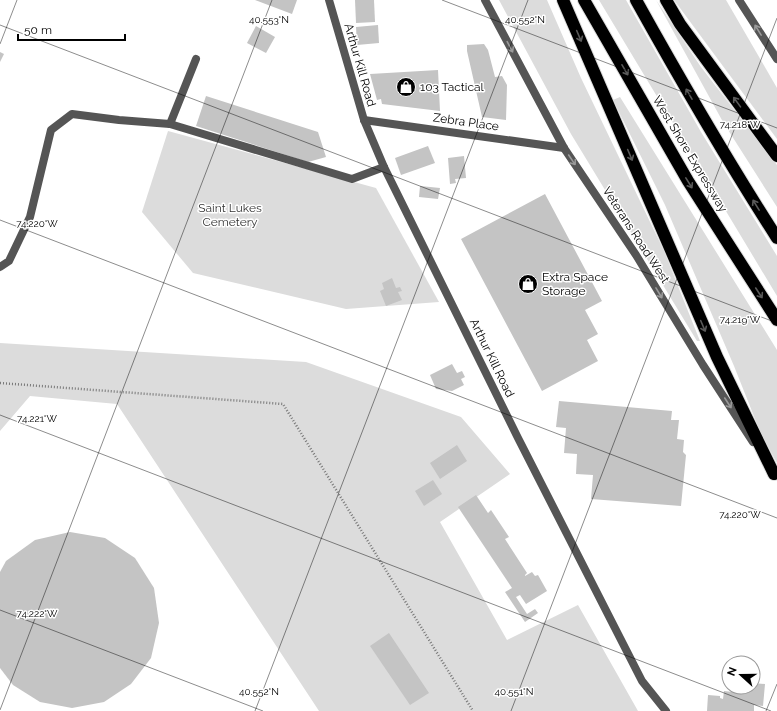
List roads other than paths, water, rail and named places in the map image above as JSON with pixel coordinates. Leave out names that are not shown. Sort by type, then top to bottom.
[{"type":"highway","points":[[563,0],[717,357],[776,476]]},
{"type":"highway","name":"West Shore Expressway","points":[[584,0],[688,181],[777,320]]},
{"type":"highway","points":[[636,0],[676,73],[728,161],[777,238]]},
{"type":"highway","points":[[666,0],[680,24],[777,156]]},
{"type":"street","name":"Arthur Kill Road","points":[[329,0],[364,120],[384,167],[518,438],[642,681],[666,711]]},
{"type":"street","name":"Veterans Road West","points":[[484,0],[564,148],[636,255],[703,364],[776,476]]},
{"type":"street","points":[[739,0],[777,60]]},
{"type":"street","points":[[170,124],[196,59]]},
{"type":"street","points":[[0,267],[9,261],[30,217],[51,130],[72,114],[170,124],[352,179],[384,167]]},
{"type":"street","name":"Zebra Place","points":[[364,120],[564,148]]},
{"type":"place","name":"103 Tactical","points":[[406,87]]},
{"type":"place","name":"Extra Space Storage","points":[[528,284]]},
{"type":"park label","name":"Saint Lukes Cemetery","points":[[230,215]]}]
